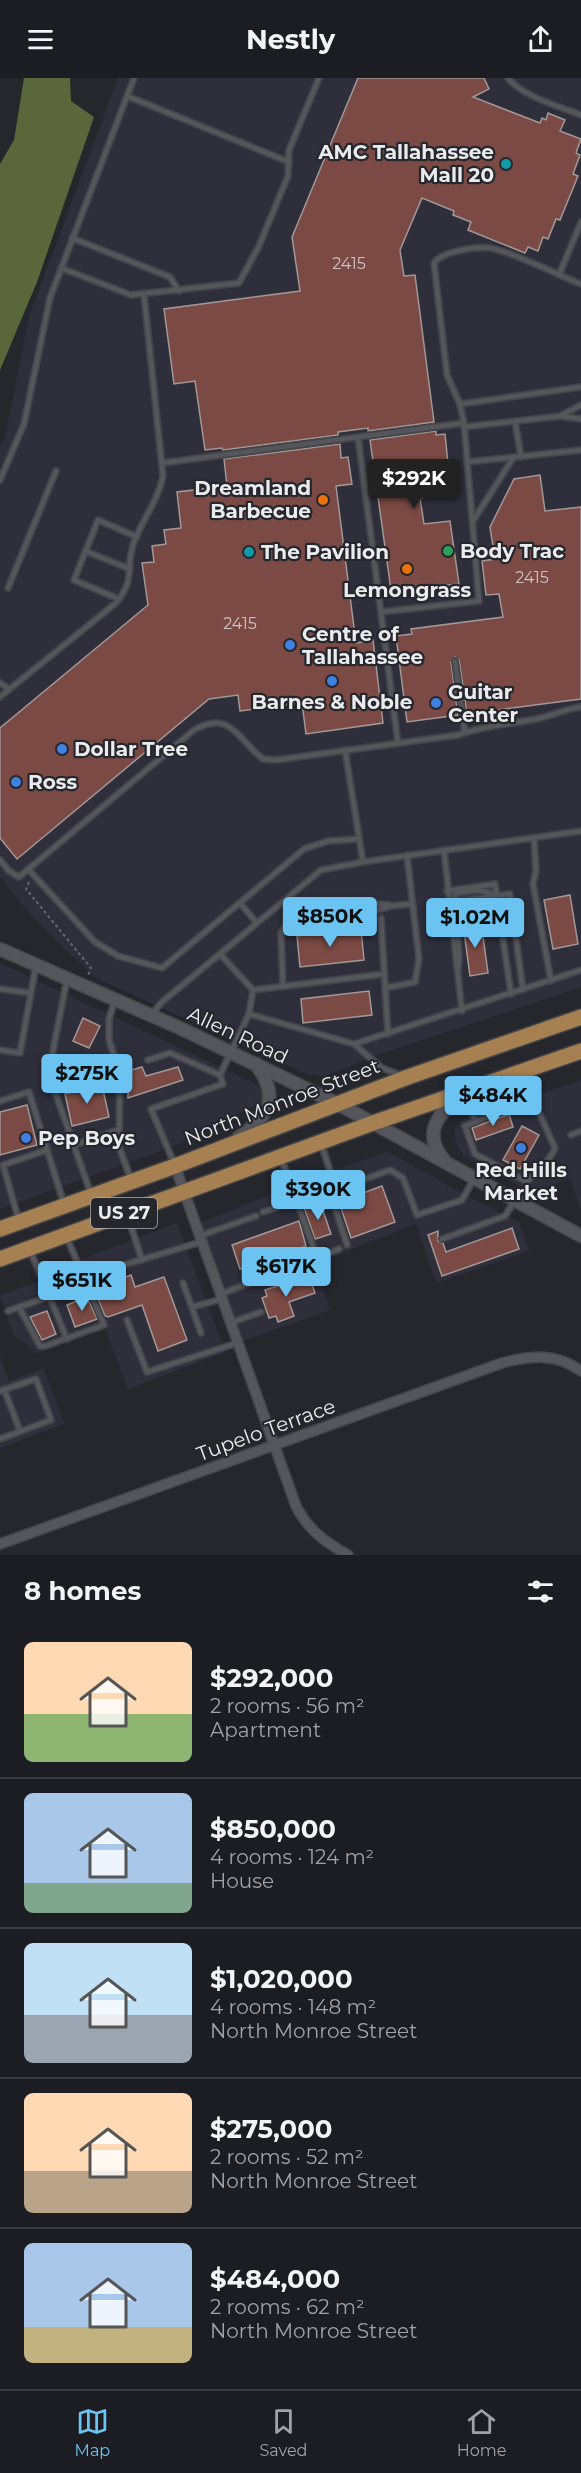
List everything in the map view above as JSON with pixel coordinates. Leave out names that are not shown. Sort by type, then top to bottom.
[{"type":"main road","name":"North Monroe Street","points":[[0,1229],[175,1166],[336,1103],[581,1017]]},
{"type":"main road","name":"US 27","points":[[0,1259],[320,1142],[581,1051]]},
{"type":"main road","points":[[20,1222],[30,1248]]},
{"type":"street","name":"Allen Road","points":[[0,949],[231,1052],[336,1103],[581,1236]]},
{"type":"street","points":[[232,1143],[258,1122],[269,1104],[270,1088],[255,1063]]},
{"type":"street","points":[[447,1163],[435,1147],[433,1132],[439,1118],[463,1093]]},
{"type":"street","points":[[175,1166],[237,1343],[303,1520],[324,1541],[348,1555]]},
{"type":"street","name":"Tupelo Terrace","points":[[0,1544],[502,1363],[545,1356],[566,1362],[581,1371]]},
{"type":"lane","points":[[0,480],[24,423],[41,330],[61,268],[135,78]]},
{"type":"lane","points":[[61,268],[131,296],[239,283],[267,227],[288,176],[290,150],[319,78]]},
{"type":"lane","points":[[508,78],[522,90],[581,116]]},
{"type":"lane","points":[[127,96],[289,162]]},
{"type":"lane","points":[[559,275],[581,222]]},
{"type":"lane","points":[[72,238],[170,278],[179,291]]},
{"type":"lane","points":[[381,612],[479,601],[464,425],[460,404],[447,375],[434,263],[451,252],[489,248],[581,284]]},
{"type":"lane","points":[[0,697],[127,590],[134,545],[159,494],[164,476],[144,295]]},
{"type":"lane","points":[[460,404],[581,387]]},
{"type":"lane","points":[[561,416],[581,405]]},
{"type":"lane","points":[[162,463],[464,425],[561,416],[581,419]]},
{"type":"lane","points":[[515,421],[521,457]]},
{"type":"lane","points":[[358,437],[398,743]]},
{"type":"lane","points":[[467,462],[581,450]]},
{"type":"lane","points":[[473,521],[514,457]]},
{"type":"lane","points":[[8,588],[56,471]]},
{"type":"lane","points":[[119,599],[74,580],[98,520],[138,537]]},
{"type":"lane","points":[[85,551],[130,569]]},
{"type":"lane","points":[[456,661],[465,733]]},
{"type":"lane","points":[[0,683],[9,689]]},
{"type":"lane","points":[[0,860],[9,871],[19,877],[30,871],[202,726],[217,723],[233,728],[258,755],[269,760],[465,733],[482,727],[538,718],[581,707]]},
{"type":"lane","points":[[345,750],[363,862]]},
{"type":"lane","points":[[151,1016],[162,1002],[321,870],[407,855],[581,831]]},
{"type":"lane","points":[[534,838],[536,871],[533,884],[550,981]]},
{"type":"lane","points":[[30,871],[95,942],[118,956],[162,968],[304,849],[328,840],[359,839]]},
{"type":"lane","points":[[444,850],[462,1011]]},
{"type":"lane","points":[[385,988],[415,982],[419,958],[407,855]]},
{"type":"lane","points":[[447,891],[495,884],[511,994]]},
{"type":"lane","points":[[457,974],[461,955],[453,902],[456,893],[479,890],[497,896]]},
{"type":"lane","points":[[453,902],[510,894],[523,990]]},
{"type":"lane","points":[[283,986],[281,933],[293,914],[315,912],[333,905],[366,902],[391,906]]},
{"type":"lane","points":[[240,903],[257,923]]},
{"type":"lane","points":[[315,912],[334,916],[368,913],[391,906],[412,904]]},
{"type":"lane","points":[[381,918],[388,1034]]},
{"type":"lane","points":[[220,954],[253,990]]},
{"type":"lane","points":[[0,1050],[20,1053],[36,965]]},
{"type":"lane","points":[[354,1044],[462,1011],[581,970]]},
{"type":"lane","points":[[253,990],[384,974]]},
{"type":"lane","points":[[67,979],[51,1061],[114,1058]]},
{"type":"lane","points":[[0,989],[31,993]]},
{"type":"lane","points":[[175,1166],[151,1109],[223,1084],[220,1075],[249,1014],[253,990]]},
{"type":"lane","points":[[115,1000],[109,1019],[109,1040],[120,1074],[118,1147],[132,1181]]},
{"type":"lane","points":[[249,1014],[354,1044],[382,1068],[408,1077]]},
{"type":"lane","points":[[148,1060],[170,1053],[220,1075]]},
{"type":"lane","points":[[520,1073],[555,1148],[549,1161],[538,1168],[527,1182],[475,1154],[465,1126],[532,1099]]},
{"type":"lane","points":[[0,1101],[29,1092],[65,1206]]},
{"type":"lane","points":[[55,1092],[92,1196]]},
{"type":"lane","points":[[463,1093],[476,1122]]},
{"type":"lane","points":[[74,1145],[118,1130]]},
{"type":"lane","points":[[571,1135],[581,1131]]},
{"type":"lane","points":[[320,1142],[336,1189]]},
{"type":"lane","points":[[20,1222],[3,1165],[47,1150]]},
{"type":"lane","points":[[280,1157],[317,1257]]},
{"type":"lane","points":[[347,1245],[330,1192],[390,1170],[403,1178],[417,1215],[462,1200],[485,1159]]},
{"type":"lane","points":[[442,1239],[505,1215],[516,1200]]},
{"type":"lane","points":[[263,1212],[297,1201]]},
{"type":"lane","points":[[126,1213],[142,1260]]},
{"type":"lane","points":[[93,1274],[142,1260],[256,1216]]},
{"type":"lane","points":[[19,1307],[35,1341],[40,1346],[104,1326],[65,1235]]},
{"type":"lane","points":[[30,1248],[67,1339]]},
{"type":"lane","points":[[192,1307],[339,1249]]},
{"type":"lane","points":[[183,1283],[201,1333]]},
{"type":"lane","points":[[8,1311],[86,1284]]},
{"type":"lane","points":[[230,1323],[261,1312]]},
{"type":"lane","points":[[127,1320],[147,1372],[237,1343]]},
{"type":"lane","points":[[0,1439],[51,1420],[36,1378],[2,1390],[20,1431]]},
{"type":"path","points":[[30,871],[26,889],[91,968],[88,976]]},
{"type":"shaded area","name":"Centre of Tallahassee","points":[[118,78],[581,78],[581,987],[381,1054],[325,1076],[307,1074],[96,978],[37,922],[0,877],[0,446],[5,438],[29,317]]},
{"type":"shaded area","points":[[0,963],[259,1086],[268,1099],[174,1146],[0,1209]]},
{"type":"shaded area","points":[[581,1080],[581,1211],[570,1178],[532,1193],[463,1155],[456,1144],[454,1131],[459,1121]]},
{"type":"shaded area","points":[[388,1152],[520,1223],[529,1251],[436,1283],[416,1224],[314,1264],[330,1310],[237,1343],[194,1225],[314,1177]]},
{"type":"shaded area","points":[[177,1223],[225,1352],[128,1389],[105,1329],[37,1353],[13,1334],[0,1295],[82,1267],[80,1260]]},
{"type":"shaded area","points":[[0,1356],[9,1381],[44,1368],[64,1424],[0,1448]]},
{"type":"green space","points":[[24,78],[70,78],[71,101],[94,117],[37,282],[0,370],[0,164],[14,140]]},
{"type":"building","points":[[358,78],[484,78],[489,89],[473,97],[540,123],[542,118],[546,120],[548,113],[565,120],[560,131],[581,139],[576,153],[580,155],[573,174],[578,176],[560,220],[556,219],[548,239],[543,237],[538,251],[528,247],[525,253],[468,230],[471,222],[453,215],[454,211],[422,198],[400,250],[404,276],[415,275],[434,422],[368,431],[368,428],[338,432],[338,435],[223,450],[222,448],[205,450],[195,381],[174,384],[164,309],[300,291],[292,237]]},
{"type":"building","points":[[436,431],[436,435],[445,434],[451,494],[420,498],[424,524],[450,521],[459,584],[391,590],[370,440]]},
{"type":"building","points":[[340,444],[341,458],[348,457],[352,484],[336,486],[356,643],[373,640],[383,723],[306,734],[302,703],[240,711],[238,695],[209,699],[17,859],[0,838],[0,728],[148,605],[142,563],[154,562],[152,546],[166,544],[164,530],[181,528],[177,492],[227,486],[224,459]]},
{"type":"building","points":[[540,475],[545,511],[581,507],[581,699],[467,714],[459,660],[455,657],[451,662],[458,715],[407,722],[396,636],[412,634],[411,629],[503,617],[499,594],[486,595],[482,561],[495,559],[490,527],[514,479]]},
{"type":"building","points":[[570,895],[578,944],[553,949],[544,900]]},
{"type":"building","points":[[481,922],[488,973],[470,976],[463,924]]},
{"type":"building","points":[[361,929],[364,960],[300,967],[297,936]]},
{"type":"building","points":[[369,991],[372,1015],[303,1023],[301,999]]},
{"type":"building","points":[[83,1018],[100,1026],[89,1048],[73,1041]]},
{"type":"building","points":[[142,1067],[146,1076],[178,1067],[183,1080],[128,1098],[128,1071]]},
{"type":"building","points":[[102,1085],[109,1117],[72,1126],[65,1094]]},
{"type":"building","points":[[27,1105],[37,1145],[0,1155],[0,1112]]},
{"type":"building","points":[[509,1114],[513,1127],[476,1140],[472,1128]]},
{"type":"building","name":"Red Hills Market","points":[[522,1126],[539,1135],[520,1169],[503,1160]]},
{"type":"building","points":[[382,1186],[395,1222],[351,1238],[339,1202]]},
{"type":"building","points":[[320,1202],[331,1234],[315,1239],[304,1208]]},
{"type":"building","points":[[299,1221],[306,1246],[240,1269],[232,1245]]},
{"type":"building","points":[[512,1228],[519,1249],[442,1276],[428,1235],[438,1231],[438,1241],[443,1243],[446,1252]]},
{"type":"building","points":[[131,1275],[135,1287],[164,1277],[187,1340],[158,1351],[142,1305],[108,1317],[105,1316],[96,1294],[99,1293],[97,1287]]},
{"type":"building","points":[[309,1276],[315,1293],[289,1302],[294,1316],[278,1322],[276,1316],[269,1318],[262,1298],[267,1296],[265,1290]]},
{"type":"building","points":[[87,1297],[97,1319],[75,1327],[67,1305]]},
{"type":"building","points":[[47,1311],[56,1334],[42,1340],[30,1317]]},
{"type":"place","name":"AMC Tallahassee Mall 20","points":[[506,164]]},
{"type":"place","name":"Dreamland Barbecue","points":[[323,500]]},
{"type":"place","name":"Body Trac","points":[[448,551]]},
{"type":"place","name":"The Pavilion","points":[[249,552]]},
{"type":"place","name":"Lemongrass","points":[[407,569]]},
{"type":"place","name":"Centre of Tallahassee","points":[[290,645]]},
{"type":"place","name":"Barnes & Noble","points":[[332,681]]},
{"type":"place","name":"Guitar Center","points":[[436,703]]},
{"type":"place","name":"Dollar Tree","points":[[62,749]]},
{"type":"place","name":"Ross","points":[[16,782]]},
{"type":"place","name":"Pep Boys","points":[[26,1138]]},
{"type":"place","name":"Red Hills Market","points":[[521,1148]]}]
